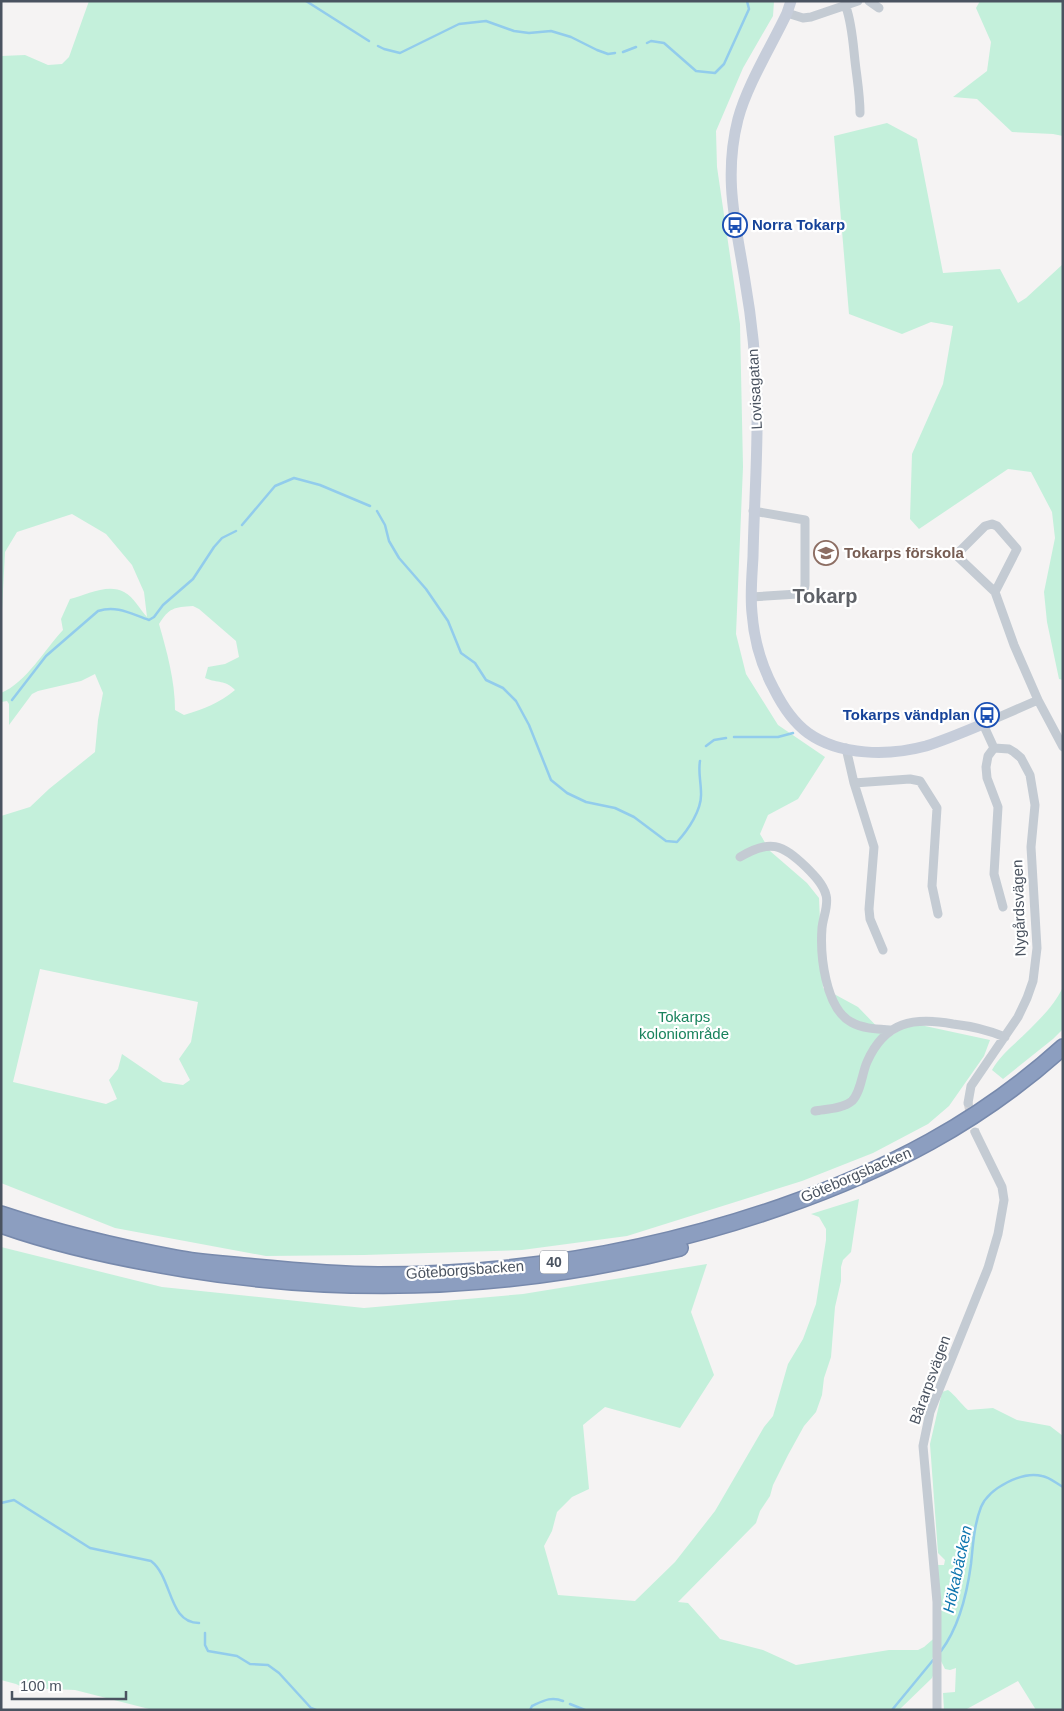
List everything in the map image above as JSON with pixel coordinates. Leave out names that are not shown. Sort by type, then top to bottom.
[{"type":"highway","name":"Göteborgsbacken","points":[[1,1214],[95,1240],[178,1259],[310,1272],[376,1275],[442,1274],[507,1269],[571,1260],[690,1236],[806,1198],[866,1174],[928,1143],[975,1116],[1018,1086],[1063,1047]]},
{"type":"highway","name":"Göteborgsbacken","points":[[1,1225],[94,1252],[154,1264],[229,1276],[310,1284],[376,1286],[443,1285],[509,1279],[572,1270],[655,1254],[736,1232],[773,1220],[869,1182],[931,1151],[992,1115],[1022,1094],[1063,1059]]},
{"type":"street","name":"Lovisagatan","points":[[791,1],[791,14],[748,92],[741,109],[733,139],[730,172],[734,217],[753,334],[757,388],[758,433],[751,597],[753,626],[759,655],[769,681],[796,723],[822,741],[846,748],[876,752],[915,748],[944,740],[1038,700]]},
{"type":"street","points":[[791,14],[803,18],[811,17],[846,7],[858,1]]},
{"type":"street","points":[[869,1],[879,8]]},
{"type":"street","points":[[846,7],[852,32],[860,96],[860,113]]},
{"type":"street","points":[[751,597],[798,594],[804,591],[805,585],[806,520],[754,511]]},
{"type":"street","points":[[995,592],[1017,549],[997,526],[992,524],[985,526],[956,555],[995,592],[1014,645],[1038,700],[1063,747]]},
{"type":"street","points":[[983,724],[994,748]]},
{"type":"street","points":[[846,748],[854,783],[874,847],[868,909],[872,926],[883,950]]},
{"type":"street","name":"Nygårdsvägen","points":[[968,1103],[971,1086],[1018,1017],[1033,981],[1037,948],[1031,847],[1035,805],[1030,775],[1021,758],[1009,749],[994,748],[988,756],[986,767],[987,778],[998,807],[994,874],[1003,907]]},
{"type":"street","points":[[854,783],[910,779],[920,781],[937,808],[932,886],[938,914]]},
{"type":"street","points":[[740,858],[752,850],[771,846],[783,848],[813,874],[821,884],[827,902],[821,933],[823,969],[829,992],[842,1015],[848,1021],[866,1028],[892,1030]]},
{"type":"street","points":[[815,1111],[837,1107],[852,1101],[870,1057],[882,1040],[892,1030],[911,1022],[932,1020],[987,1030],[1005,1036]]},
{"type":"street","name":"Bårarpsvägen","points":[[938,1710],[937,1602],[923,1446],[930,1412],[988,1268],[998,1234],[1004,1200],[1002,1187],[975,1132]]},
{"type":"green space","name":"Tokarps koloniområde","points":[[89,1],[774,1],[773,16],[743,68],[716,131],[717,167],[740,324],[743,467],[736,634],[746,674],[778,725],[825,757],[798,799],[768,815],[760,834],[770,851],[807,883],[819,898],[823,988],[858,1007],[888,1038],[911,1023],[990,1040],[984,1056],[949,1106],[928,1124],[873,1153],[802,1181],[627,1236],[522,1250],[266,1256],[115,1228],[1,1183],[1,816],[30,807],[95,752],[103,693],[95,674],[81,681],[38,691],[32,694],[9,725],[9,704],[7,701],[1,702],[1,693],[19,682],[27,674],[63,630],[61,619],[70,599],[104,589],[118,590],[131,597],[147,617],[144,592],[132,565],[106,534],[72,514],[17,532],[5,552],[1,629],[1,56],[25,55],[48,65],[62,64],[69,57]],"holes":[[[193,606],[236,641],[239,657],[225,664],[208,667],[205,678],[224,683],[235,690],[211,705],[184,715],[175,710],[172,677],[159,624],[173,609]],[[40,969],[198,1002],[191,1042],[179,1059],[190,1080],[183,1085],[163,1082],[122,1054],[118,1069],[109,1080],[117,1099],[106,1104],[13,1082]]]},
{"type":"green space","points":[[980,1],[1063,1],[1063,136],[1012,132],[977,99],[953,97],[987,71],[991,42],[976,8]]},
{"type":"green space","points":[[887,123],[917,139],[943,273],[1000,269],[1018,303],[1063,264],[1063,680],[1059,679],[1047,622],[1044,592],[1055,538],[1052,512],[1031,472],[1008,469],[919,529],[910,519],[912,454],[943,384],[953,326],[931,322],[902,334],[849,314],[834,136]]},
{"type":"green space","points":[[1063,987],[1063,1029],[1003,1079],[992,1070],[1004,1054],[1048,1010]]},
{"type":"green space","points":[[859,1199],[851,1252],[843,1260],[841,1267],[841,1281],[835,1307],[831,1357],[816,1412],[804,1426],[788,1455],[756,1523],[678,1602],[688,1603],[720,1639],[763,1650],[796,1665],[889,1650],[918,1650],[924,1647],[939,1634],[938,1565],[944,1565],[945,1560],[938,1553],[930,1444],[942,1392],[948,1390],[968,1410],[993,1408],[1017,1420],[1050,1426],[1063,1436],[1063,1710],[1036,1710],[1018,1681],[965,1710],[944,1710],[943,1693],[955,1692],[956,1668],[945,1669],[938,1655],[932,1658],[934,1673],[932,1678],[899,1710],[153,1710],[75,1690],[24,1688],[1,1680],[1,1247],[162,1287],[364,1308],[523,1294],[707,1264],[691,1312],[714,1375],[680,1428],[605,1407],[583,1425],[589,1489],[572,1497],[557,1512],[552,1531],[544,1546],[558,1595],[635,1601],[675,1562],[715,1511],[764,1427],[773,1416],[788,1364],[803,1339],[816,1304],[826,1229],[819,1217],[811,1214]]},
{"type":"waterway","points":[[306,1],[369,41]]},
{"type":"waterway","points":[[647,43],[651,41],[664,43],[696,71],[715,73],[724,64],[749,9],[747,1]]},
{"type":"waterway","points":[[378,46],[400,53],[459,24],[486,21],[514,31],[529,33],[551,31],[571,37],[608,54],[615,53]]},
{"type":"waterway","points":[[623,52],[636,47]]},
{"type":"waterway","points":[[242,525],[275,486],[294,478],[320,485],[370,506]]},
{"type":"waterway","points":[[377,511],[385,525],[389,541],[399,558],[426,589],[448,621],[461,653],[475,663],[486,680],[503,688],[516,701],[529,725],[551,780],[567,793],[586,802],[615,808],[634,817],[666,841],[677,842],[690,826],[697,813],[701,799],[700,761]]},
{"type":"waterway","points":[[12,700],[46,656],[98,611],[105,609],[118,610],[149,620],[154,617],[163,605],[193,579],[222,538],[236,531]]},
{"type":"waterway","points":[[734,737],[778,737],[793,733]]},
{"type":"waterway","points":[[706,746],[714,740],[726,738]]},
{"type":"waterway","name":"Hökabäcken","points":[[941,1651],[953,1631],[961,1610],[969,1575],[977,1521],[985,1500],[991,1493],[1007,1482],[1025,1476],[1045,1477],[1063,1487]]},
{"type":"waterway","name":"Hökabäcken","points":[[1,1503],[14,1500],[90,1548],[151,1561],[158,1569],[176,1608],[182,1616],[189,1621],[199,1623]]},
{"type":"waterway","name":"Hökabäcken","points":[[205,1633],[205,1645],[208,1651],[237,1656],[250,1664],[268,1665],[279,1673],[311,1708],[316,1710]]},
{"type":"waterway","name":"Hökabäcken","points":[[892,1710],[934,1659]]},
{"type":"waterway","name":"Hökabäcken","points":[[530,1710],[532,1706],[547,1700],[563,1701]]},
{"type":"waterway","name":"Hökabäcken","points":[[570,1704],[585,1710]]},
{"type":"tunnel","points":[[968,1103],[975,1132]]},
{"type":"place","name":"Norra Tokarp","points":[[735,225]]},
{"type":"place","name":"Tokarps förskola","points":[[826,553]]},
{"type":"place","name":"Tokarps vändplan","points":[[987,715]]},
{"type":"district","name":"Tokarp","points":[[825,596]]}]
